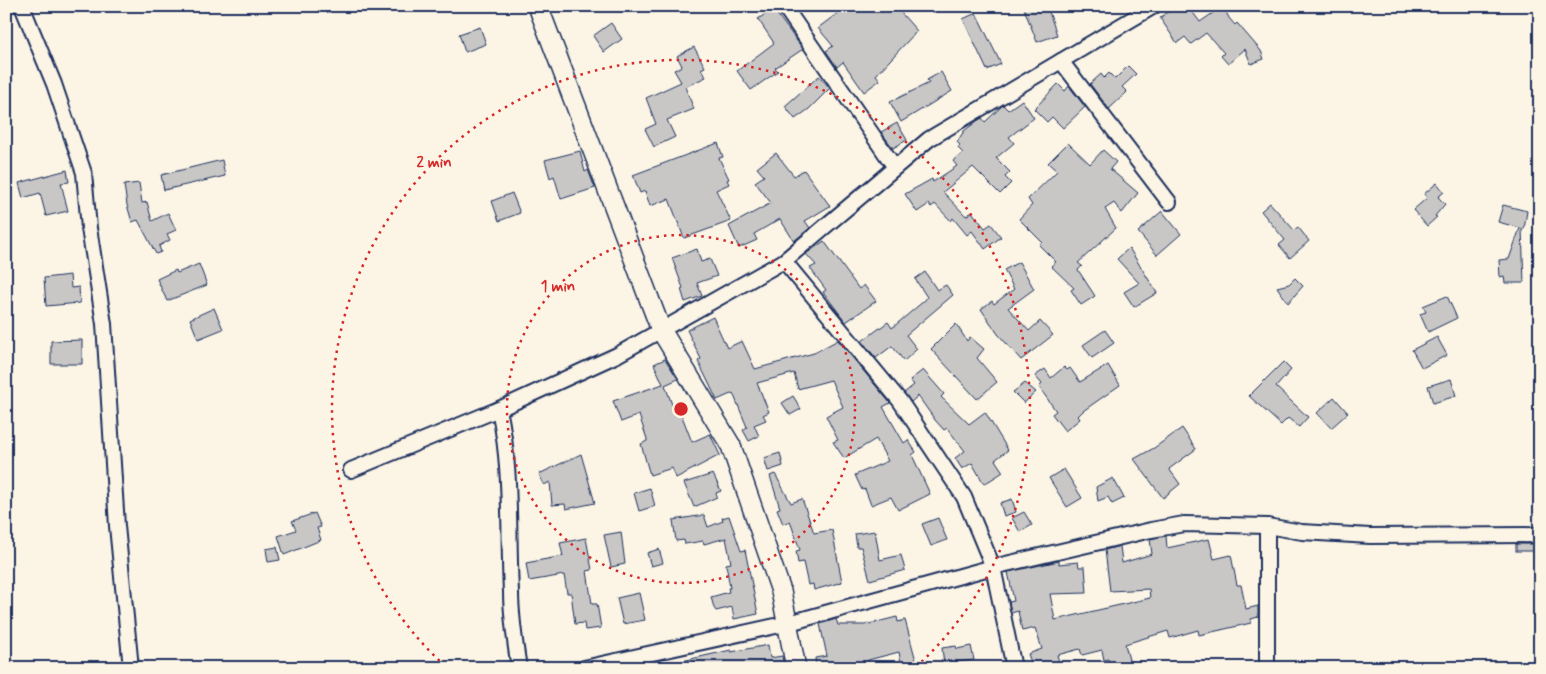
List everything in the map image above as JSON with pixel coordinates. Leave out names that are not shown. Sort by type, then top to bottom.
[{"type":"main road","points":[[538,6],[661,330],[731,446],[766,545],[789,623],[796,668]]},
{"type":"street","points":[[22,6],[54,84],[84,173],[89,228],[104,324],[117,526],[131,668]]},
{"type":"street","points":[[784,6],[894,166]]},
{"type":"street","points":[[351,470],[498,409],[617,355],[784,261],[894,166],[929,139],[1154,6]]},
{"type":"street","points":[[1061,61],[1169,202]]},
{"type":"street","points":[[784,261],[900,401],[964,497],[993,567],[1014,668]]},
{"type":"street","points":[[498,409],[505,447],[509,503],[511,593],[519,668]]},
{"type":"street","points":[[584,668],[789,623],[993,567],[1150,530],[1184,524],[1267,526],[1302,532],[1370,536],[1540,535]]},
{"type":"street","points":[[1267,526],[1267,668]]},
{"type":"building","points":[[847,6],[895,6],[917,31],[876,75],[880,80],[864,92],[843,62],[837,67],[826,51],[833,46],[818,28]]},
{"type":"building","points":[[1023,6],[1047,6],[1057,35],[1037,42]]},
{"type":"building","points":[[1175,6],[1188,6],[1200,22],[1223,6],[1229,18],[1235,25],[1237,23],[1261,51],[1264,59],[1251,64],[1245,49],[1228,64],[1221,56],[1224,53],[1206,33],[1191,44],[1185,37],[1177,43],[1160,18]]},
{"type":"building","points":[[773,9],[803,49],[775,68],[778,71],[751,90],[737,71],[774,43],[758,19]]},
{"type":"building","points":[[976,13],[1001,64],[987,70],[963,19]]},
{"type":"building","points":[[611,23],[622,39],[604,52],[593,36]]},
{"type":"building","points":[[480,27],[486,44],[465,52],[459,34]]},
{"type":"building","points":[[694,47],[705,67],[701,69],[706,77],[685,87],[694,109],[667,120],[675,137],[654,147],[645,129],[656,124],[646,98],[681,82],[674,70],[682,66],[677,56]]},
{"type":"building","points":[[1128,66],[1136,74],[1122,87],[1127,92],[1109,109],[1090,84],[1101,74],[1104,78],[1109,73],[1115,79]]},
{"type":"building","points":[[941,72],[952,91],[901,122],[890,102],[929,83],[927,80]]},
{"type":"building","points":[[819,76],[830,88],[809,109],[795,119],[785,106]]},
{"type":"building","points":[[1058,84],[1065,91],[1069,86],[1085,107],[1063,128],[1052,117],[1047,122],[1034,109]]},
{"type":"building","points":[[1022,100],[1034,118],[1009,137],[1014,143],[996,158],[1010,172],[1005,177],[1011,183],[1000,194],[973,167],[943,192],[966,216],[972,212],[985,228],[991,224],[1001,237],[985,249],[972,231],[967,235],[953,218],[951,221],[935,204],[931,207],[929,204],[917,212],[905,194],[932,179],[933,182],[957,166],[953,161],[963,153],[958,148],[960,145],[957,142],[964,131],[982,118],[985,122],[1003,105],[1008,110]]},
{"type":"building","points":[[897,123],[907,140],[893,148],[881,132]]},
{"type":"building","points":[[718,143],[723,157],[719,158],[729,179],[727,180],[729,184],[716,190],[731,221],[684,238],[669,199],[650,206],[645,191],[640,193],[633,175]]},
{"type":"building","points":[[1068,143],[1090,164],[1103,150],[1116,162],[1110,169],[1138,193],[1122,213],[1114,203],[1105,209],[1116,228],[1078,263],[1082,266],[1078,270],[1095,296],[1081,305],[1071,290],[1074,288],[1051,266],[1056,262],[1039,245],[1042,242],[1019,219],[1032,205],[1028,199],[1057,171],[1048,163]]},
{"type":"building","points":[[580,151],[585,172],[588,170],[595,188],[561,199],[554,176],[550,178],[545,160]]},
{"type":"building","points":[[776,153],[794,176],[804,170],[830,206],[805,221],[810,228],[794,241],[780,219],[754,234],[757,240],[739,248],[729,226],[771,203],[755,182],[764,176],[757,168]]},
{"type":"building","points":[[222,160],[225,176],[164,190],[161,175]]},
{"type":"building","points":[[67,170],[69,182],[61,183],[68,211],[46,216],[40,193],[23,198],[19,183]]},
{"type":"building","points":[[139,183],[142,203],[147,202],[152,221],[168,213],[176,230],[167,234],[170,240],[159,246],[161,252],[156,254],[138,220],[132,222],[127,205],[124,185]]},
{"type":"building","points":[[1437,183],[1444,192],[1438,197],[1445,204],[1435,216],[1437,217],[1427,226],[1413,210],[1427,198],[1424,194]]},
{"type":"building","points":[[512,193],[520,213],[499,221],[492,201]]},
{"type":"building","points":[[1270,203],[1294,230],[1298,227],[1309,241],[1290,258],[1279,245],[1285,240],[1261,211]]},
{"type":"building","points":[[1503,205],[1527,211],[1524,229],[1522,229],[1524,283],[1505,283],[1504,276],[1500,277],[1499,260],[1509,259],[1520,228],[1498,222]]},
{"type":"building","points":[[1162,211],[1181,234],[1157,255],[1138,232]]},
{"type":"building","points":[[824,241],[859,289],[864,285],[876,301],[846,322],[823,292],[826,290],[810,268],[816,265],[806,254]]},
{"type":"building","points":[[1129,248],[1157,293],[1134,307],[1124,292],[1139,283],[1117,259]]},
{"type":"building","points":[[697,249],[701,262],[710,259],[717,276],[697,283],[702,296],[685,302],[681,289],[683,288],[672,258]]},
{"type":"building","points":[[1019,262],[1034,289],[1008,308],[1029,331],[1040,321],[1053,335],[1021,360],[998,334],[981,309],[992,301],[994,304],[1014,289],[1004,270]]},
{"type":"building","points":[[199,264],[207,285],[167,301],[157,279],[176,270],[177,273]]},
{"type":"building","points":[[925,272],[937,290],[946,285],[953,295],[906,335],[917,349],[904,361],[892,346],[876,358],[862,341],[888,322],[892,328],[925,300],[927,297],[915,279]]},
{"type":"building","points":[[70,275],[71,288],[79,287],[80,303],[46,306],[44,278]]},
{"type":"building","points":[[1295,278],[1303,286],[1288,303],[1277,287],[1289,284]]},
{"type":"building","points":[[1447,296],[1457,318],[1428,332],[1420,314],[1426,312],[1423,306]]},
{"type":"building","points":[[214,308],[223,329],[198,339],[190,319]]},
{"type":"building","points":[[713,317],[727,348],[742,341],[755,369],[814,353],[838,340],[890,403],[883,407],[904,443],[908,440],[916,452],[912,455],[930,494],[898,510],[891,497],[871,505],[865,489],[862,490],[855,475],[888,461],[876,439],[844,458],[833,442],[838,440],[826,416],[843,407],[831,380],[798,389],[794,373],[757,383],[769,412],[763,415],[766,420],[754,425],[759,436],[749,441],[743,430],[747,427],[733,393],[717,400],[698,361],[701,359],[687,330]]},
{"type":"building","points":[[956,324],[967,341],[970,337],[984,349],[977,358],[997,382],[977,399],[931,349]]},
{"type":"building","points":[[1105,330],[1114,343],[1092,358],[1083,345]]},
{"type":"building","points":[[1437,337],[1447,355],[1422,368],[1412,350]]},
{"type":"building","points":[[82,340],[82,364],[51,364],[51,341]]},
{"type":"building","points":[[665,359],[678,379],[665,385],[675,413],[680,411],[692,442],[710,434],[720,455],[676,478],[672,468],[650,475],[641,444],[647,441],[647,439],[639,415],[621,422],[613,401],[663,384],[654,364]]},
{"type":"building","points":[[1283,362],[1291,370],[1276,387],[1308,417],[1299,427],[1288,418],[1281,425],[1249,396]]},
{"type":"building","points":[[1108,365],[1120,385],[1083,411],[1078,416],[1080,419],[1065,431],[1052,414],[1056,411],[1039,387],[1042,384],[1035,376],[1045,369],[1051,378],[1064,367],[1067,370],[1070,368],[1080,382]]},
{"type":"building","points":[[923,370],[944,394],[941,397],[969,424],[985,412],[1008,450],[995,460],[1003,472],[984,484],[972,463],[962,469],[955,458],[965,451],[947,428],[944,430],[935,420],[918,396],[911,402],[904,393],[914,385],[910,380]]},
{"type":"building","points":[[1451,379],[1456,396],[1433,403],[1428,386]]},
{"type":"building","points":[[1025,383],[1036,392],[1024,403],[1013,392]]},
{"type":"building","points":[[793,396],[801,409],[790,415],[782,403]]},
{"type":"building","points":[[1334,397],[1348,413],[1331,428],[1317,413]]},
{"type":"building","points":[[1182,428],[1196,449],[1169,469],[1180,484],[1163,498],[1134,459],[1154,448]]},
{"type":"building","points":[[780,453],[783,466],[768,471],[764,458]]},
{"type":"building","points":[[581,454],[595,503],[566,509],[565,504],[552,505],[550,482],[544,485],[539,474]]},
{"type":"building","points":[[1064,469],[1082,498],[1067,507],[1049,478]]},
{"type":"building","points":[[713,474],[721,491],[716,493],[717,497],[694,507],[684,483]]},
{"type":"building","points":[[775,474],[791,503],[802,499],[814,533],[832,530],[842,582],[814,590],[813,584],[808,585],[803,562],[798,563],[796,551],[800,550],[790,521],[783,524],[777,509],[780,508],[770,476]]},
{"type":"building","points":[[1113,478],[1124,498],[1112,504],[1108,497],[1098,501],[1096,487]]},
{"type":"building","points":[[650,488],[655,506],[639,511],[634,493]]},
{"type":"building","points":[[1012,499],[1016,512],[1004,516],[1000,503]]},
{"type":"building","points":[[1024,512],[1032,525],[1020,532],[1012,518]]},
{"type":"building","points":[[315,513],[321,527],[317,528],[321,540],[284,555],[278,536],[296,530],[292,521]]},
{"type":"building","points":[[704,515],[708,527],[723,521],[722,518],[729,516],[741,551],[745,550],[758,614],[734,619],[732,607],[716,611],[714,608],[711,597],[729,592],[728,588],[730,588],[726,564],[731,563],[726,538],[704,544],[703,541],[685,544],[684,540],[676,541],[673,520]]},
{"type":"building","points":[[938,518],[947,540],[931,546],[922,524]]},
{"type":"building","points":[[875,531],[880,560],[901,555],[905,570],[870,580],[861,547],[857,547],[855,534]]},
{"type":"building","points":[[621,532],[625,564],[611,567],[604,535]]},
{"type":"building","points":[[1166,536],[1167,548],[1209,539],[1214,559],[1231,555],[1237,585],[1241,585],[1246,609],[1258,606],[1258,617],[1251,619],[1251,623],[1199,635],[1198,630],[1170,638],[1168,631],[1125,644],[1131,668],[1111,668],[1108,659],[1104,660],[1102,650],[1082,655],[1080,649],[1057,655],[1061,668],[1033,668],[1028,654],[1042,649],[1035,628],[1022,631],[1018,611],[1011,613],[1009,602],[1014,601],[1008,572],[1059,561],[1059,564],[1078,562],[1079,567],[1085,567],[1087,593],[1050,594],[1055,620],[1150,598],[1149,589],[1110,591],[1105,550],[1120,546],[1122,563],[1152,554],[1150,539]]},
{"type":"building","points":[[586,538],[592,570],[587,571],[592,604],[597,604],[601,628],[585,630],[584,623],[575,624],[571,593],[567,593],[564,575],[529,581],[526,563],[563,556],[560,543]]},
{"type":"building","points":[[1516,544],[1540,544],[1540,551],[1516,551]]},
{"type":"building","points":[[277,547],[280,560],[268,562],[266,549]]},
{"type":"building","points":[[659,549],[663,563],[651,566],[647,553]]},
{"type":"building","points":[[639,593],[645,620],[623,624],[617,598]]},
{"type":"building","points":[[897,617],[898,622],[905,620],[918,668],[902,668],[899,652],[868,660],[868,668],[816,668],[815,658],[827,656],[820,624],[836,619],[838,625],[865,625]]},
{"type":"building","points":[[768,645],[770,658],[782,656],[784,668],[674,668],[673,663],[731,650],[731,652]]},
{"type":"building","points":[[956,646],[957,649],[971,646],[974,660],[944,664],[942,648]]}]
